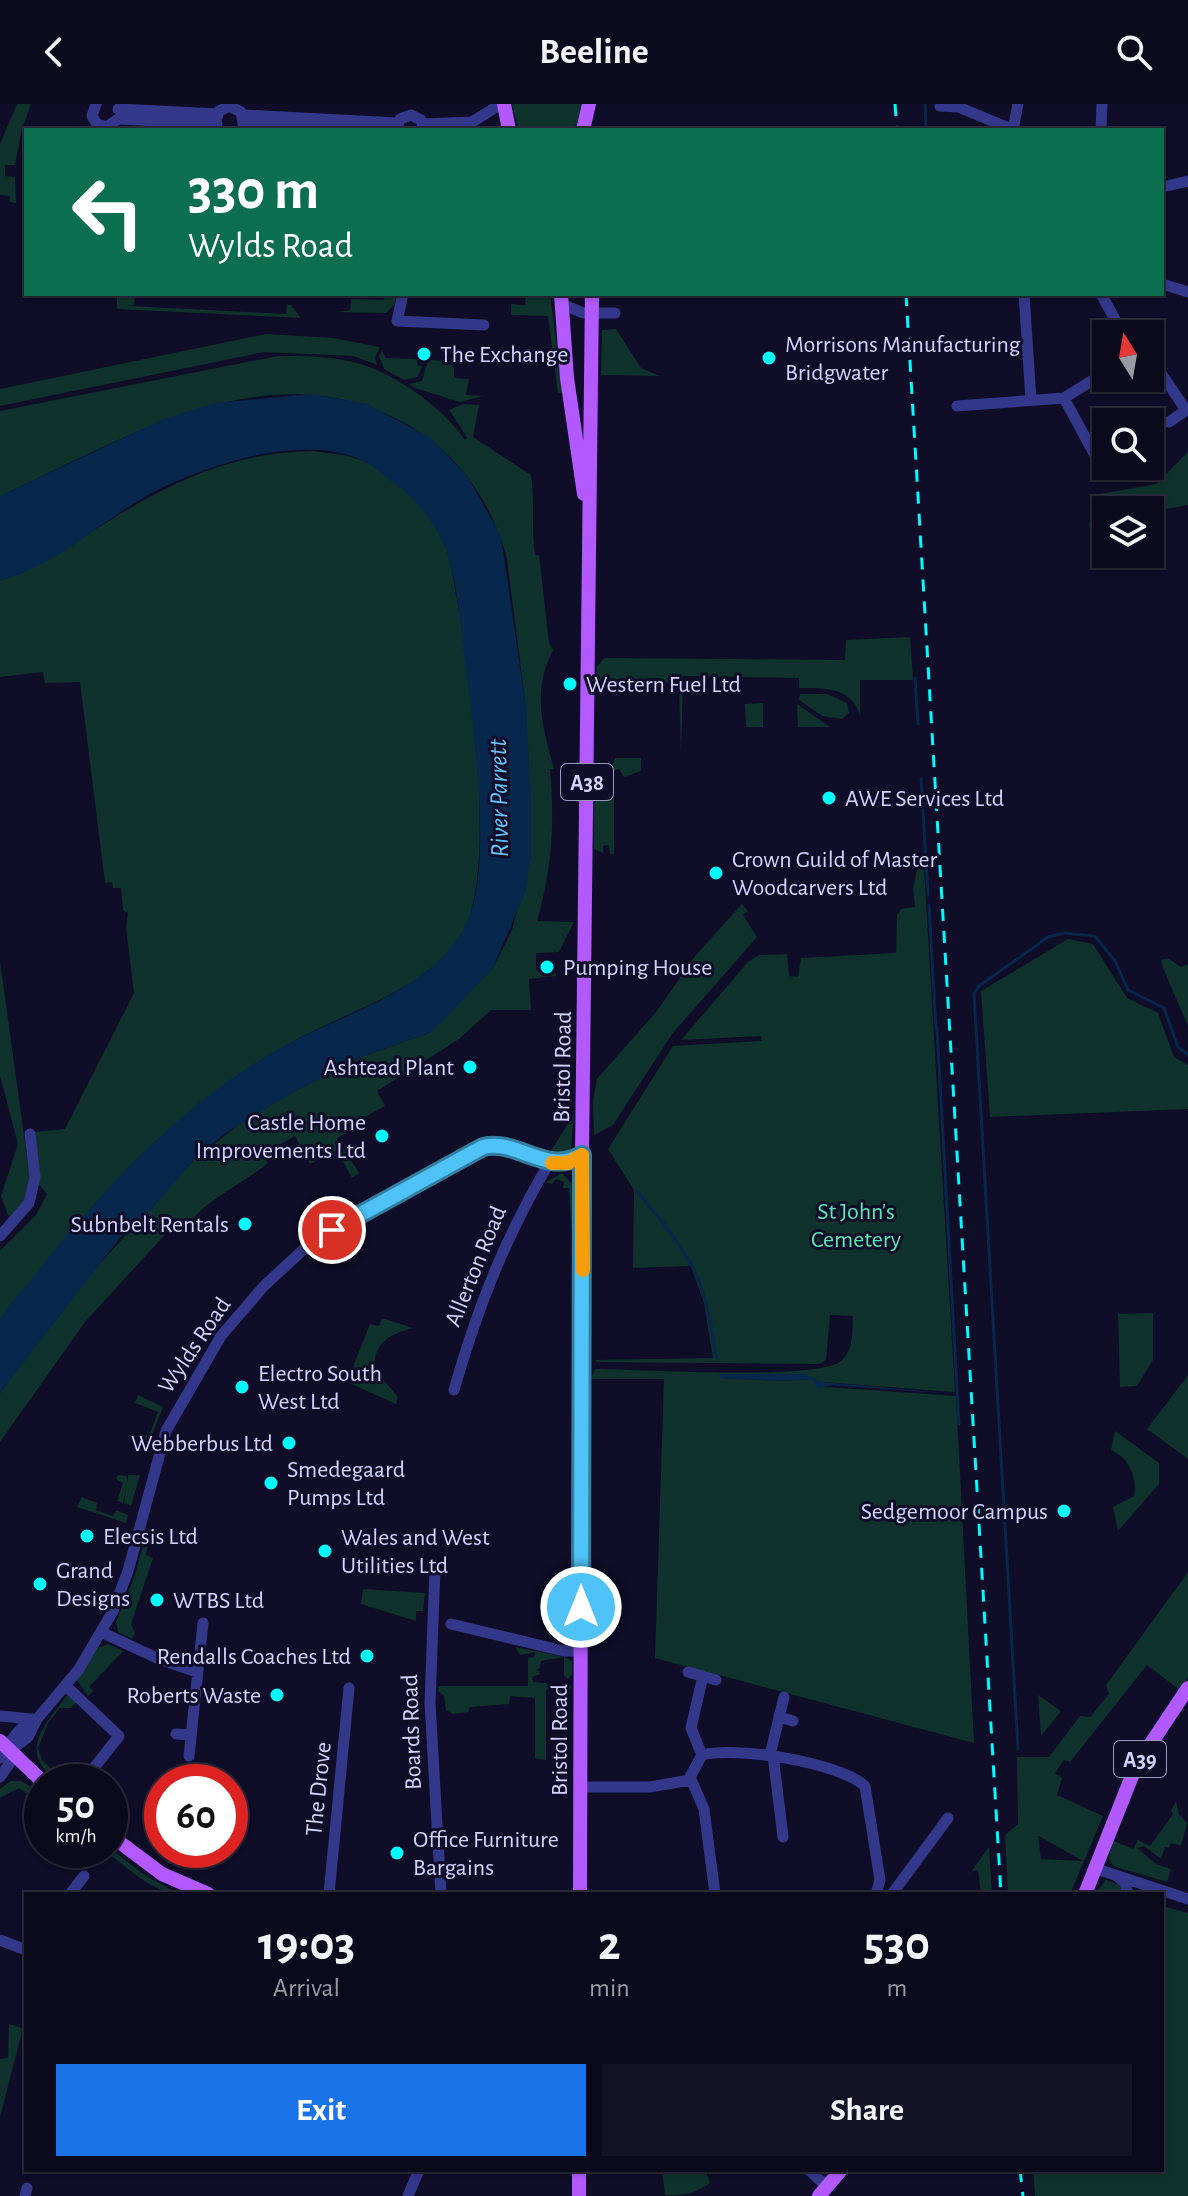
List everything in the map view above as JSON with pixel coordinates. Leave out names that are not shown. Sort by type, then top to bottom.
[{"type":"main road","points":[[502,104],[508,128]]},
{"type":"main road","points":[[583,128],[589,104]]},
{"type":"main road","name":"Bristol Road","points":[[580,1892],[582,1155],[592,296]]},
{"type":"main road","name":"Bristol Road","points":[[562,299],[567,378],[589,530]]},
{"type":"main road","name":"A39","points":[[1086,1892],[1136,1766],[1188,1688]]},
{"type":"main road","points":[[2,1750],[24,1767]]},
{"type":"main road","points":[[128,1848],[162,1874],[203,1892]]},
{"type":"main road","points":[[579,2172],[579,2196]]},
{"type":"street","points":[[96,104],[92,116],[97,124],[107,127],[117,111],[218,123],[229,105],[241,124]]},
{"type":"street","points":[[241,124],[397,126],[411,115],[423,127],[472,122],[502,104]]},
{"type":"street","points":[[1014,128],[1018,104]]},
{"type":"street","points":[[1101,128],[1102,104]]},
{"type":"street","points":[[940,109],[958,107],[1009,128]]},
{"type":"street","points":[[241,124],[309,128]]},
{"type":"street","points":[[1164,187],[1188,181]]},
{"type":"street","points":[[1164,285],[1188,292]]},
{"type":"street","points":[[403,296],[397,321],[484,325]]},
{"type":"street","points":[[1024,296],[1031,400]]},
{"type":"street","points":[[1102,296],[1115,320]]},
{"type":"street","points":[[562,299],[583,313],[615,313]]},
{"type":"street","points":[[1164,377],[1187,410],[1169,422]]},
{"type":"street","points":[[957,406],[1064,398],[1092,381]]},
{"type":"street","points":[[1064,398],[1092,450]]},
{"type":"street","points":[[0,1236],[29,1203],[35,1177],[30,1134]]},
{"type":"street","name":"Wylds Road","points":[[2,1750],[23,1743],[37,1719],[66,1686],[101,1632],[128,1571],[166,1431],[210,1350],[256,1294],[296,1256],[332,1230],[483,1147],[499,1145],[549,1163]]},
{"type":"street","points":[[549,1163],[568,1163],[582,1155]]},
{"type":"street","name":"Allerton Road","points":[[454,1390],[473,1327],[507,1237],[549,1163]]},
{"type":"street","name":"Boards Road","points":[[435,1568],[430,1694],[441,1892]]},
{"type":"street","points":[[189,1756],[203,1623]]},
{"type":"street","points":[[451,1624],[564,1651],[581,1651]]},
{"type":"street","points":[[101,1632],[159,1659],[197,1672]]},
{"type":"street","points":[[688,1672],[716,1680]]},
{"type":"street","points":[[690,1780],[702,1755],[691,1728],[703,1676]]},
{"type":"street","points":[[66,1686],[119,1736],[97,1764]]},
{"type":"street","name":"The Drove","points":[[329,1892],[349,1688]]},
{"type":"street","points":[[783,1837],[772,1755],[784,1697]]},
{"type":"street","points":[[0,1716],[37,1719]]},
{"type":"street","points":[[779,1717],[793,1721]]},
{"type":"street","points":[[176,1734],[190,1735]]},
{"type":"street","points":[[0,1777],[10,1763],[2,1750]]},
{"type":"street","points":[[702,1755],[723,1751],[772,1755],[852,1777],[865,1786],[880,1880],[877,1892]]},
{"type":"street","points":[[581,1787],[650,1787],[690,1780]]},
{"type":"street","points":[[690,1780],[704,1809],[715,1892]]},
{"type":"street","points":[[893,1892],[948,1818]]},
{"type":"street","points":[[1094,1868],[1188,1899]]},
{"type":"street","points":[[1113,1874],[1125,1883],[1130,1892]]},
{"type":"street","points":[[74,1892],[84,1876]]},
{"type":"street","points":[[1139,1892],[1155,1888]]},
{"type":"street","points":[[0,1940],[24,1949]]},
{"type":"street","points":[[408,2196],[418,2172]]},
{"type":"green space","points":[[17,104],[31,104],[15,165],[5,165],[5,176],[15,177],[16,203],[10,202],[10,196],[0,195],[0,144]]},
{"type":"green space","points":[[512,104],[581,104],[574,128],[518,128]]},
{"type":"green space","points":[[117,296],[135,296],[134,305],[130,306],[286,314],[287,304],[301,318],[117,309]]},
{"type":"green space","points":[[385,296],[396,296],[395,304],[386,313],[339,312],[350,310],[351,299],[384,300]]},
{"type":"green space","points":[[526,296],[550,296],[563,392],[558,393],[548,316],[511,315],[511,304],[525,305]]},
{"type":"green space","points":[[616,329],[641,368],[660,376],[601,375],[602,330]]},
{"type":"green space","points":[[266,334],[333,338],[380,347],[375,358],[377,365],[353,356],[264,352],[0,406],[0,389]]},
{"type":"green space","points":[[382,351],[386,358],[418,359],[417,365],[422,366],[418,377],[404,380],[384,369],[379,356]]},
{"type":"green space","points":[[278,356],[344,360],[384,373],[430,403],[465,440],[467,437],[449,410],[463,404],[479,405],[473,437],[531,475],[535,555],[539,555],[549,643],[553,650],[541,694],[543,723],[554,769],[550,769],[551,846],[537,921],[574,922],[559,952],[536,953],[536,970],[556,973],[556,976],[529,979],[531,1010],[491,1010],[459,1039],[377,1091],[385,1106],[359,1120],[362,1125],[337,1138],[359,1173],[352,1178],[337,1150],[310,1164],[295,1136],[270,1150],[266,1159],[268,1163],[209,1204],[181,1235],[172,1227],[85,1322],[0,1442],[0,1393],[85,1280],[193,1161],[247,1118],[295,1091],[361,1057],[429,1033],[493,968],[512,930],[531,855],[526,708],[507,559],[483,501],[459,466],[444,451],[410,426],[357,403],[305,395],[252,397],[200,409],[149,427],[0,496],[0,411]]},
{"type":"green space","points":[[428,360],[446,361],[454,368],[454,378],[469,379],[466,395],[483,396],[460,402],[409,384],[422,381]]},
{"type":"green space","points":[[311,451],[358,459],[390,477],[425,511],[448,553],[463,632],[477,761],[479,850],[476,888],[469,918],[456,942],[437,963],[414,981],[280,1049],[198,1107],[94,1206],[0,1321],[0,1251],[36,1215],[47,1194],[38,1183],[34,1132],[65,1129],[134,993],[126,928],[128,913],[123,910],[121,888],[113,888],[112,882],[105,883],[80,682],[45,683],[43,672],[0,677],[0,580],[37,566],[144,500],[196,475],[250,458]]},
{"type":"green space","points":[[1188,452],[1188,505],[1164,509],[1164,496],[1094,496],[1156,484],[1164,480],[1164,476]]},
{"type":"green space","points":[[910,637],[913,680],[860,680],[860,715],[844,694],[827,689],[799,688],[799,678],[683,676],[681,758],[679,683],[596,682],[597,667],[604,658],[845,660],[846,640]]},
{"type":"green space","points":[[800,694],[827,694],[847,703],[849,713],[842,719],[822,716],[799,700]]},
{"type":"green space","points":[[763,703],[763,727],[746,727],[745,704]]},
{"type":"green space","points":[[797,704],[830,727],[798,727]]},
{"type":"green space","points":[[615,758],[641,758],[641,771],[624,777],[619,769],[613,771],[614,778],[595,776],[610,773]]},
{"type":"green space","points":[[603,789],[603,797],[609,797],[609,789],[614,789],[614,854],[610,854],[609,845],[603,846],[603,853],[594,849],[594,793]]},
{"type":"green space","name":"St John's Cemetery","points":[[924,868],[955,1392],[823,1382],[826,1387],[956,1396],[974,1743],[655,1658],[664,1379],[591,1379],[595,1369],[799,1371],[826,1367],[845,1357],[852,1340],[853,1316],[830,1315],[826,1360],[819,1364],[597,1362],[595,1360],[713,1358],[704,1303],[691,1266],[633,1268],[634,1190],[608,1149],[673,1046],[762,1041],[761,1036],[681,1040],[748,962],[759,955],[787,954],[789,976],[798,977],[801,958],[896,953],[897,915],[901,909],[915,907],[913,889],[917,870]],"holes":[[[720,1374],[797,1375],[810,1379],[722,1378]]]},
{"type":"green space","points":[[742,904],[748,911],[743,915],[757,937],[672,1034],[613,1125],[594,1135],[593,1101],[597,1079],[656,1012],[696,955]]},
{"type":"green space","points":[[1068,939],[1093,944],[1127,998],[1158,1013],[1174,1057],[1188,1065],[1188,1109],[990,1117],[981,991]]},
{"type":"green space","points":[[1168,958],[1181,967],[1188,964],[1188,1026],[1163,968],[1161,960]]},
{"type":"green space","points":[[0,961],[30,1179],[24,1202],[13,1217],[8,1215],[1,1196],[18,1144],[0,1076]]},
{"type":"green space","points":[[574,1114],[571,1149],[563,1155],[549,1154]]},
{"type":"green space","points":[[562,1173],[573,1185],[575,1281],[569,1188],[563,1188],[564,1182],[556,1179],[552,1184],[546,1182]]},
{"type":"green space","points":[[1153,1313],[1153,1360],[1137,1386],[1120,1387],[1118,1314]]},
{"type":"green space","points":[[382,1318],[413,1328],[384,1341],[376,1353],[375,1370],[398,1397],[396,1404],[347,1382],[370,1324],[379,1326]]},
{"type":"green space","points":[[1188,1375],[1188,1459],[1147,1429]]},
{"type":"green space","points":[[138,1395],[163,1407],[147,1447],[141,1439],[151,1431],[158,1412],[135,1403]]},
{"type":"green space","points":[[1115,1431],[1159,1463],[1159,1484],[1118,1531],[1113,1507],[1134,1496],[1135,1489],[1127,1463],[1111,1450]]},
{"type":"green space","points":[[118,1475],[126,1476],[128,1483],[128,1475],[140,1475],[131,1506],[124,1503],[127,1484],[123,1503],[117,1501],[123,1483],[116,1479]]},
{"type":"green space","points":[[82,1497],[97,1503],[96,1510],[113,1516],[116,1510],[128,1515],[126,1523],[77,1507]]},
{"type":"green space","points":[[148,1528],[151,1529],[146,1555],[153,1558],[131,1624],[135,1634],[132,1639],[118,1632],[116,1622],[134,1578]]},
{"type":"green space","points":[[1188,1572],[1188,1677],[1181,1691],[1147,1665],[1070,1762],[1064,1760],[1055,1773],[1062,1778],[1057,1795],[1103,1816],[1071,1892],[1008,1892],[1005,1835],[1018,1824],[1017,1757],[1049,1757],[1080,1716],[1090,1717],[1109,1694],[1106,1685]],"holes":[[[1038,1836],[1083,1861],[1041,1859]]]},
{"type":"green space","points":[[363,1589],[425,1593],[423,1611],[416,1611],[416,1621],[361,1604]]},
{"type":"green space","points":[[108,1644],[123,1651],[89,1687],[93,1691],[88,1696],[77,1680],[98,1648]]},
{"type":"green space","points":[[515,1647],[565,1657],[572,1661],[572,1674],[568,1679],[564,1676],[564,1657],[541,1661],[537,1669],[540,1674],[532,1677],[533,1682],[572,1686],[570,1689],[546,1690],[546,1760],[535,1758],[535,1698],[510,1696],[509,1704],[470,1707],[468,1712],[453,1714],[446,1710],[444,1696],[438,1691],[439,1686],[528,1686],[528,1658],[534,1657],[535,1652],[520,1655]]},
{"type":"green space","points":[[67,1695],[76,1702],[71,1708],[60,1708],[48,1723],[38,1748],[46,1764],[41,1764],[37,1749],[43,1729]]},
{"type":"green space","points":[[1038,1695],[1061,1711],[1041,1736]]},
{"type":"green space","points":[[11,1781],[24,1783],[24,1792],[19,1788],[0,1798],[0,1789]]},
{"type":"green space","points":[[1176,1801],[1179,1814],[1187,1823],[1181,1846],[1171,1843],[1169,1848],[1165,1847],[1161,1859],[1144,1846],[1137,1848],[1156,1864],[1171,1869],[1167,1882],[1113,1866],[1109,1859],[1112,1840],[1133,1849],[1138,1840],[1150,1846],[1173,1814],[1171,1811]]},
{"type":"green space","points":[[989,1847],[992,1892],[981,1892],[978,1870],[972,1871],[956,1892]]},
{"type":"green space","points":[[128,1862],[175,1892],[159,1889],[127,1868]]},
{"type":"green space","points":[[1106,1880],[1123,1886],[1124,1892],[1097,1892]]},
{"type":"green space","points":[[1164,1907],[1188,1913],[1188,2196],[1035,2196],[1033,2172],[1164,2172]]},
{"type":"green space","points":[[9,2024],[23,2028],[0,2117],[0,2059],[8,2058]]},
{"type":"green space","points":[[662,2172],[706,2172],[710,2183],[700,2189],[665,2195]]},
{"type":"water","name":"River Parrett","points":[[312,394],[367,404],[431,438],[468,477],[501,536],[526,708],[531,856],[525,892],[493,968],[442,1022],[429,1033],[361,1057],[295,1091],[224,1134],[193,1161],[151,1210],[119,1239],[0,1393],[0,1321],[3,1315],[88,1210],[118,1178],[181,1119],[249,1067],[412,982],[453,945],[467,922],[475,895],[480,821],[474,736],[454,579],[446,550],[431,521],[410,496],[377,470],[344,454],[318,450],[262,454],[206,469],[159,489],[41,564],[0,580],[0,496],[164,419],[215,403]]},
{"type":"water","points":[[719,1374],[803,1374],[823,1382],[955,1394],[831,1385],[818,1389],[812,1379],[721,1378]]},
{"type":"waterway","points":[[925,104],[926,128]]},
{"type":"waterway","points":[[915,678],[918,724]]},
{"type":"waterway","points":[[921,779],[928,895]]},
{"type":"waterway","points":[[929,905],[936,1029]]},
{"type":"waterway","points":[[1018,1749],[974,993],[979,986],[1048,937],[1064,933],[1095,936],[1115,961],[1128,990],[1164,1008],[1178,1047],[1188,1055]]},
{"type":"waterway","points":[[937,1028],[959,1424]]},
{"type":"waterway","points":[[637,1191],[670,1232],[692,1267],[706,1305],[716,1358]]},
{"type":"railway","points":[[895,104],[897,128]]},
{"type":"railway","points":[[906,296],[1001,1892]]},
{"type":"railway","points":[[1020,2172],[1023,2196]]},
{"type":"slow traffic","points":[[552,1163],[568,1163],[582,1155],[583,1270]]},
{"type":"place","name":"The Exchange","points":[[424,354]]},
{"type":"place","name":"Morrisons Manufacturing Bridgwater","points":[[769,358]]},
{"type":"place","name":"Western Fuel Ltd","points":[[570,684]]},
{"type":"place","name":"AWE Services Ltd","points":[[829,798]]},
{"type":"place","name":"Crown Guild of Master Woodcarvers Ltd","points":[[716,873]]},
{"type":"place","name":"Pumping House","points":[[547,967]]},
{"type":"place","name":"Ashtead Plant","points":[[470,1067]]},
{"type":"place","name":"Castle Home Improvements Ltd","points":[[382,1136]]},
{"type":"place","name":"Subnbelt Rentals","points":[[245,1224]]},
{"type":"place","name":"Electro South West Ltd","points":[[242,1387]]},
{"type":"place","name":"Webberbus Ltd","points":[[289,1443]]},
{"type":"place","name":"Smedegaard Pumps Ltd","points":[[271,1483]]},
{"type":"place","name":"Sedgemoor Campus","points":[[1064,1511]]},
{"type":"place","name":"Elecsis Ltd","points":[[87,1536]]},
{"type":"place","name":"Wales and West Utilities Ltd","points":[[325,1551]]},
{"type":"place","name":"Grand Designs","points":[[40,1584]]},
{"type":"place","name":"WTBS Ltd","points":[[157,1600]]},
{"type":"place","name":"Rendalls Coaches Ltd","points":[[367,1656]]},
{"type":"place","name":"Roberts Waste","points":[[277,1695]]},
{"type":"place","name":"Office Furniture Bargains","points":[[397,1853]]},
{"type":"route","points":[[332,1230],[483,1147],[499,1145],[549,1163],[568,1163],[582,1155],[581,1607]]}]
